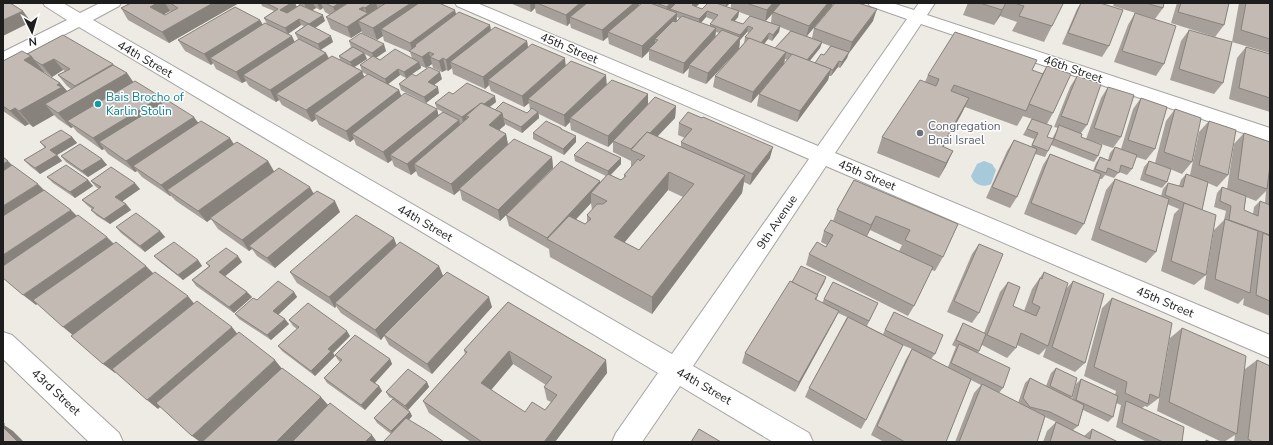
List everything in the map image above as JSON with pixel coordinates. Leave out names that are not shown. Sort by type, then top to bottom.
[{"type":"street","name":"44th Street","points":[[51,3],[799,442]]},
{"type":"street","points":[[3,60],[113,3]]},
{"type":"street","name":"45th Street","points":[[463,3],[1270,348]]},
{"type":"street","name":"46th Street","points":[[876,3],[922,10],[1270,135]]},
{"type":"street","name":"9th Avenue","points":[[626,442],[922,10]]},
{"type":"street","name":"43rd Street","points":[[3,343],[109,442]]},
{"type":"water","points":[[984,161],[992,164],[996,170],[991,184],[982,186],[974,182],[971,176],[977,164]]},
{"type":"building","points":[[3,3],[10,3],[23,11],[3,20]]},
{"type":"building","points":[[131,3],[157,3],[150,7],[165,15],[178,8],[170,3],[213,3],[162,32],[121,8]]},
{"type":"building","points":[[266,3],[291,3],[280,10],[287,13],[300,5],[323,15],[309,24],[299,19],[285,28],[264,18],[278,9]]},
{"type":"building","points":[[325,3],[339,3],[333,7]]},
{"type":"building","points":[[348,3],[372,3],[365,8],[363,7],[359,9],[368,13],[347,27],[326,17]]},
{"type":"building","points":[[386,3],[411,3],[373,28],[358,21]]},
{"type":"building","points":[[419,3],[439,3],[455,10],[410,43],[381,29]]},
{"type":"building","points":[[537,3],[580,3],[566,15]]},
{"type":"building","points":[[587,3],[634,3],[602,30],[570,17]]},
{"type":"building","points":[[642,3],[650,3],[677,13],[642,46],[608,32]]},
{"type":"building","points":[[656,3],[670,3],[667,7]]},
{"type":"building","points":[[676,3],[695,3],[692,5],[702,9],[708,3],[716,3],[739,11],[731,20],[743,24],[750,16],[780,26],[773,35],[769,33],[761,43],[745,37],[753,28],[748,26],[740,35],[710,24],[718,15],[707,11],[699,19],[670,9]]},
{"type":"building","points":[[746,3],[773,3],[767,10]]},
{"type":"building","points":[[781,3],[828,3],[809,26],[773,12]]},
{"type":"building","points":[[835,3],[858,3],[877,9],[852,42],[814,28]]},
{"type":"building","points":[[980,3],[1006,3],[1002,10]]},
{"type":"building","points":[[1014,3],[1063,4],[1052,26],[1019,16],[1024,6]]},
{"type":"building","points":[[1081,3],[1100,3],[1123,10],[1109,46],[1068,33]]},
{"type":"building","points":[[1146,3],[1164,3],[1163,8]]},
{"type":"building","points":[[1181,3],[1229,3],[1224,25],[1178,12]]},
{"type":"building","points":[[1246,3],[1270,3],[1270,39],[1241,30]]},
{"type":"building","points":[[235,7],[260,20],[204,54],[178,40]]},
{"type":"building","points":[[459,12],[490,25],[446,60],[443,58],[439,61],[430,57],[434,54],[429,52],[422,57],[409,51],[416,46],[415,45]]},
{"type":"building","points":[[1135,13],[1176,26],[1164,64],[1122,51]]},
{"type":"building","points":[[682,16],[716,28],[684,63],[649,49],[658,40],[655,39],[673,21],[676,22]]},
{"type":"building","points":[[265,23],[292,36],[236,72],[210,58]]},
{"type":"building","points":[[308,24],[331,36],[318,44],[295,33]]},
{"type":"building","points":[[495,27],[527,41],[483,77],[450,62]]},
{"type":"building","points":[[722,30],[740,37],[708,73],[689,65]]},
{"type":"building","points":[[1189,30],[1232,42],[1223,83],[1179,69]]},
{"type":"building","points":[[791,31],[822,42],[807,60],[775,48]]},
{"type":"building","points":[[955,32],[1037,60],[1032,70],[1043,74],[1026,111],[954,85],[951,91],[969,98],[942,146],[953,151],[946,163],[882,137],[920,80],[936,86],[939,79],[928,75]]},
{"type":"building","points":[[361,33],[384,44],[372,53],[349,41]]},
{"type":"building","points":[[63,35],[113,64],[75,86],[58,75],[70,69],[54,59],[42,65],[27,54]]},
{"type":"building","points":[[749,38],[786,52],[753,92],[715,76]]},
{"type":"building","points":[[299,39],[326,53],[270,90],[243,75]]},
{"type":"building","points":[[532,44],[565,58],[522,96],[488,80]]},
{"type":"building","points":[[831,46],[849,52],[842,62],[839,61],[833,70],[815,63],[821,54],[824,55]]},
{"type":"building","points":[[353,47],[364,53],[350,62],[339,56]]},
{"type":"building","points":[[1246,47],[1270,54],[1270,98],[1239,88]]},
{"type":"building","points":[[395,49],[419,62],[404,72],[398,69],[385,79],[360,65],[373,56],[380,60]]},
{"type":"building","points":[[22,51],[31,56],[24,60],[60,83],[57,85],[62,87],[19,111],[15,108],[10,111],[3,106],[3,61]]},
{"type":"building","points":[[792,54],[831,69],[800,111],[759,94]]},
{"type":"building","points":[[332,56],[362,71],[306,110],[276,94]]},
{"type":"building","points":[[571,61],[606,75],[564,115],[528,99]]},
{"type":"building","points":[[113,65],[127,73],[58,113],[45,104]]},
{"type":"building","points":[[1047,66],[1071,74],[1053,113],[1029,104]]},
{"type":"building","points":[[429,67],[440,72],[428,82],[438,87],[424,97],[399,84],[412,74],[416,76]]},
{"type":"building","points":[[368,74],[399,90],[346,131],[314,114]]},
{"type":"building","points":[[1077,76],[1101,84],[1087,125],[1061,116]]},
{"type":"building","points":[[612,80],[648,94],[608,136],[570,118]]},
{"type":"building","points":[[135,81],[161,97],[93,138],[67,121]]},
{"type":"building","points":[[467,83],[495,96],[484,104],[481,103],[462,117],[435,103],[449,92],[453,94]]},
{"type":"building","points":[[1108,87],[1134,95],[1121,137],[1094,128]]},
{"type":"building","points":[[405,93],[437,109],[383,152],[352,134]]},
{"type":"building","points":[[655,97],[676,106],[650,133],[647,132],[631,149],[613,141]]},
{"type":"building","points":[[1141,98],[1167,107],[1155,149],[1128,140]]},
{"type":"building","points":[[167,100],[194,117],[126,161],[99,142]]},
{"type":"building","points":[[503,102],[527,113],[532,108],[538,112],[521,127],[503,118],[502,113],[495,110]]},
{"type":"building","points":[[481,103],[502,113],[489,125],[506,134],[451,184],[414,164],[469,117],[466,116]]},
{"type":"building","points":[[1175,109],[1201,118],[1192,162],[1164,152]]},
{"type":"building","points":[[443,112],[459,120],[407,164],[390,155]]},
{"type":"building","points":[[688,112],[773,147],[752,174],[681,142],[692,129],[679,123]]},
{"type":"building","points":[[1032,119],[1052,126],[1047,137],[1054,139],[1048,151],[1032,145],[1038,133],[1027,129]]},
{"type":"building","points":[[201,121],[230,138],[161,185],[133,166]]},
{"type":"building","points":[[546,121],[576,136],[563,149],[533,133]]},
{"type":"building","points":[[1209,121],[1236,130],[1228,175],[1199,165]]},
{"type":"building","points":[[1059,125],[1082,134],[1081,137],[1102,145],[1098,156],[1054,139]]},
{"type":"building","points":[[61,130],[72,137],[50,150],[57,155],[35,168],[24,160],[46,147],[40,142]]},
{"type":"building","points":[[647,132],[745,175],[652,297],[547,239],[569,216],[585,224],[591,219],[587,215],[597,204],[603,204],[607,201],[591,193],[608,174],[621,180],[626,176],[624,175],[638,159],[640,161],[645,156],[631,150]],"holes":[[[669,172],[694,184],[639,250],[614,237]]]},
{"type":"building","points":[[1244,133],[1270,142],[1270,166],[1267,189],[1238,179]]},
{"type":"building","points":[[514,139],[552,157],[498,210],[459,189]]},
{"type":"building","points":[[1014,140],[1037,149],[1017,197],[992,187]]},
{"type":"building","points":[[237,142],[268,161],[198,211],[167,190]]},
{"type":"building","points":[[587,142],[621,158],[608,171],[574,155]]},
{"type":"building","points":[[80,144],[102,159],[82,171],[61,156]]},
{"type":"building","points":[[1115,147],[1137,155],[1132,169],[1121,165],[1119,173],[1108,168],[1106,173],[1095,169],[1100,157],[1110,161]]},
{"type":"building","points":[[1050,154],[1101,174],[1084,224],[1031,203]]},
{"type":"building","points":[[3,157],[8,161],[3,164]]},
{"type":"building","points":[[561,161],[600,181],[547,238],[506,215]]},
{"type":"building","points":[[1149,161],[1171,169],[1167,182],[1145,174]]},
{"type":"building","points":[[12,165],[38,184],[3,206],[3,171]]},
{"type":"building","points":[[66,165],[88,180],[70,192],[47,177]]},
{"type":"building","points":[[111,167],[135,183],[115,197],[126,204],[104,219],[91,210],[94,208],[82,200],[101,187],[91,181]]},
{"type":"building","points":[[279,168],[310,187],[242,240],[210,218]]},
{"type":"building","points":[[1186,174],[1208,182],[1202,210],[1165,195],[1168,183],[1183,187]]},
{"type":"building","points":[[1115,179],[1169,199],[1156,252],[1099,229]]},
{"type":"building","points":[[854,180],[958,224],[943,257],[905,240],[910,230],[876,216],[871,225],[837,210]]},
{"type":"building","points":[[1222,187],[1246,196],[1244,210],[1258,216],[1260,201],[1270,205],[1270,235],[1229,220],[1231,206],[1220,201]]},
{"type":"building","points":[[44,190],[71,210],[3,255],[3,216]]},
{"type":"building","points":[[317,191],[335,201],[267,258],[249,246]]},
{"type":"building","points":[[1184,203],[1216,215],[1206,275],[1171,261]]},
{"type":"building","points":[[136,213],[160,231],[140,246],[116,227]]},
{"type":"building","points":[[78,215],[107,237],[23,295],[3,278],[3,266]]},
{"type":"building","points":[[356,215],[394,238],[329,297],[290,272]]},
{"type":"building","points":[[1225,219],[1258,231],[1250,293],[1215,279]]},
{"type":"building","points":[[831,220],[933,267],[914,306],[809,254],[817,242],[826,247],[833,235],[824,231]]},
{"type":"building","points":[[1263,233],[1270,236],[1270,301],[1256,295]]},
{"type":"building","points":[[116,242],[146,266],[63,327],[33,300]]},
{"type":"building","points":[[174,242],[198,260],[178,275],[154,256]]},
{"type":"building","points":[[400,242],[439,266],[375,330],[335,303]]},
{"type":"building","points":[[979,244],[1003,254],[979,313],[954,301]]},
{"type":"building","points":[[226,248],[238,256],[219,272],[247,292],[229,307],[192,280],[210,266],[206,263]]},
{"type":"building","points":[[801,266],[826,277],[817,295],[792,282]]},
{"type":"building","points":[[155,272],[188,296],[103,364],[71,336]]},
{"type":"building","points":[[447,272],[489,297],[427,364],[384,335]]},
{"type":"building","points":[[1044,272],[1068,283],[1048,346],[1021,333],[1016,348],[987,335],[1008,282],[1020,287],[1013,306],[1036,316],[1040,307],[1032,303],[1040,278],[1042,279]]},
{"type":"building","points":[[278,281],[294,292],[273,311],[285,319],[267,335],[235,314],[253,298],[257,300]]},
{"type":"building","points":[[790,281],[818,295],[815,299],[839,311],[799,382],[745,353]]},
{"type":"building","points":[[1073,281],[1104,294],[1085,363],[1052,347]]},
{"type":"building","points":[[833,282],[878,303],[869,321],[824,299]]},
{"type":"building","points":[[1112,298],[1172,323],[1159,398],[1150,394],[1148,404],[1125,393],[1127,382],[1094,367]]},
{"type":"building","points":[[197,301],[232,327],[147,400],[112,369]]},
{"type":"building","points":[[508,302],[606,360],[544,442],[482,442],[423,401],[467,352],[464,350]],"holes":[[[509,351],[552,377],[544,387],[557,395],[545,410],[532,402],[525,412],[481,383]]]},
{"type":"building","points":[[308,303],[347,331],[328,349],[331,351],[311,371],[278,346],[299,327],[289,320]]},
{"type":"building","points":[[894,312],[943,335],[935,354],[885,330]]},
{"type":"building","points":[[848,317],[903,345],[866,420],[809,388]]},
{"type":"building","points":[[963,323],[986,334],[979,351],[956,340]]},
{"type":"building","points":[[1182,328],[1246,356],[1237,434],[1169,402]]},
{"type":"building","points":[[239,332],[275,360],[192,436],[156,403]]},
{"type":"building","points":[[355,335],[390,359],[370,380],[379,386],[361,405],[324,378],[342,360],[335,355]]},
{"type":"building","points":[[959,344],[1010,368],[1003,388],[951,363]]},
{"type":"building","points":[[912,349],[971,379],[946,442],[905,442],[877,426]]},
{"type":"building","points":[[1257,360],[1270,366],[1270,442],[1253,442],[1248,439]]},
{"type":"building","points":[[282,368],[321,397],[276,442],[202,442]]},
{"type":"building","points":[[1056,368],[1077,378],[1072,397],[1050,386]]},
{"type":"building","points":[[408,369],[427,382],[405,406],[386,392]]},
{"type":"building","points":[[1030,378],[1084,405],[1078,426],[1050,412],[1030,407],[1023,398]]},
{"type":"building","points":[[1081,379],[1118,396],[1113,417],[1076,400]]},
{"type":"building","points":[[982,384],[1045,416],[1037,442],[959,442]]},
{"type":"building","points":[[393,399],[410,412],[391,431],[374,418]]},
{"type":"building","points":[[1126,401],[1184,427],[1182,442],[1163,442],[1122,423]]},
{"type":"building","points":[[330,403],[372,435],[365,442],[292,442]]},
{"type":"building","points":[[406,418],[431,433],[444,442],[383,442]]},
{"type":"building","points":[[1056,422],[1090,439],[1092,429],[1118,442],[1050,442]]},
{"type":"building","points":[[3,427],[18,442],[3,442]]},
{"type":"building","points":[[699,429],[721,442],[691,442]]},
{"type":"place","name":"Bais Brocho of Karlin Stolin","points":[[98,104]]},
{"type":"place","name":"Congregation Bnai Israel","points":[[920,133]]}]
